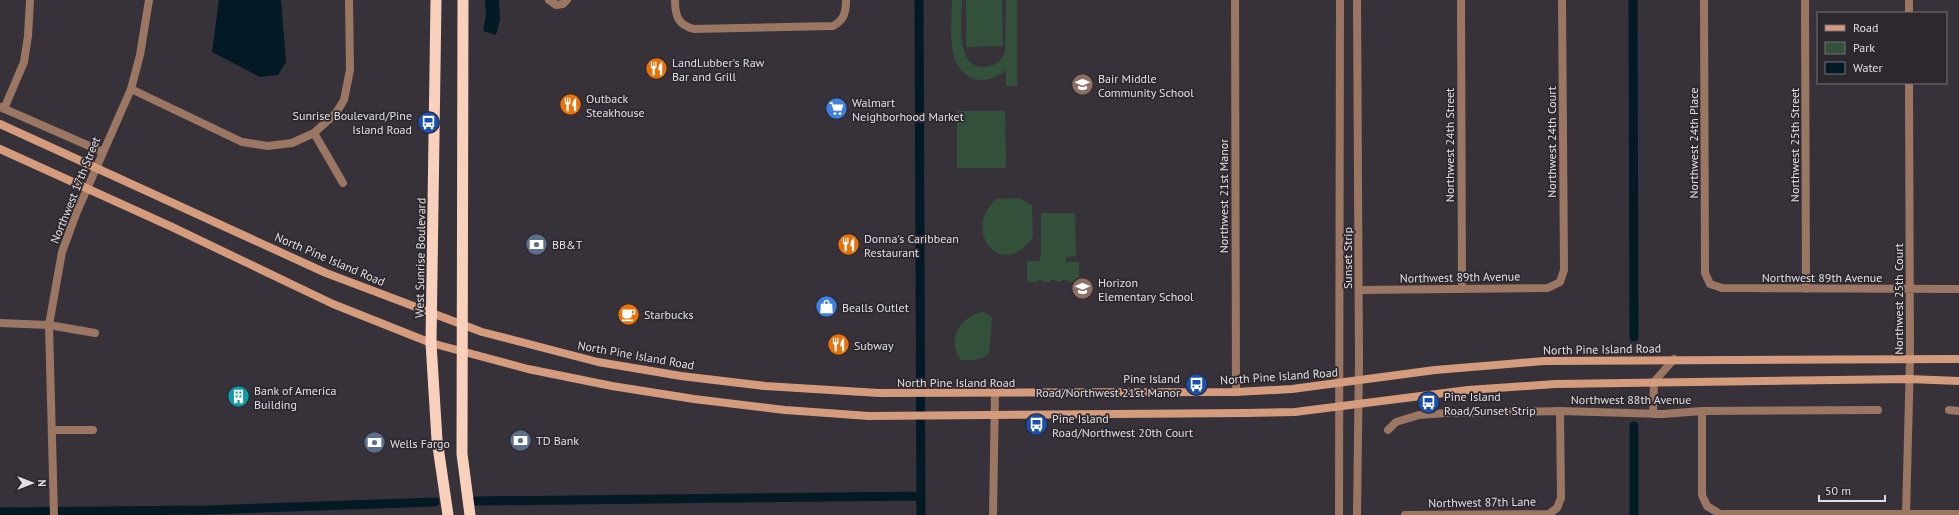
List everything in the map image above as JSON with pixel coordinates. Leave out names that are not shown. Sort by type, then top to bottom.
[{"type":"highway","name":"West Sunrise Boulevard","points":[[436,0],[432,342],[438,440],[448,515]]},
{"type":"highway","points":[[462,0],[462,454],[470,515]]},
{"type":"main road","name":"North Pine Island Road","points":[[0,124],[326,272],[461,325],[518,343],[598,362],[681,376],[765,386],[854,393],[995,394],[1236,392],[1292,389],[1435,370],[1544,362],[1674,359],[1959,359]]},
{"type":"main road","points":[[0,149],[333,304],[432,342],[461,352],[528,369],[605,385],[694,400],[785,410],[869,416],[1259,413],[1295,412],[1468,390],[1555,384],[1909,379],[1959,380]]},
{"type":"street","points":[[30,0],[28,36],[24,62],[2,108],[103,152]]},
{"type":"street","name":"Northwest 17th Street","points":[[54,515],[49,325],[62,252],[87,189],[131,88],[140,55],[149,0]]},
{"type":"street","points":[[131,88],[242,142],[268,146],[292,143],[314,133],[336,113],[344,100],[350,70],[349,0]]},
{"type":"street","points":[[549,0],[556,5],[563,4],[567,0]]},
{"type":"street","points":[[675,0],[675,13],[678,19],[682,25],[694,29],[833,26],[842,20],[846,10],[846,0]]},
{"type":"street","name":"Northwest 21st Manor","points":[[1235,0],[1236,392]]},
{"type":"street","name":"Sunset Strip","points":[[1338,515],[1340,407],[1340,0]]},
{"type":"street","name":"Sunset Strip","points":[[1357,0],[1359,290],[1358,515]]},
{"type":"street","name":"Northwest 24th Street","points":[[1461,0],[1462,289]]},
{"type":"street","name":"Northwest 24th Court","points":[[1560,282],[1564,270],[1562,0]]},
{"type":"street","name":"Northwest 24th Place","points":[[1704,0],[1705,273],[1710,284]]},
{"type":"street","name":"Northwest 25th Street","points":[[1805,0],[1806,289]]},
{"type":"street","points":[[1909,0],[1909,12]]},
{"type":"street","name":"Northwest 25th Court","points":[[1906,514],[1910,359],[1909,84]]},
{"type":"street","points":[[314,133],[343,183]]},
{"type":"street","name":"Northwest 89th Avenue","points":[[1359,290],[1548,288],[1560,282]]},
{"type":"street","name":"Northwest 89th Avenue","points":[[1710,284],[1722,288],[1959,289]]},
{"type":"street","points":[[0,323],[49,325],[95,333]]},
{"type":"street","points":[[1653,414],[1654,382],[1674,359]]},
{"type":"street","points":[[993,515],[995,394]]},
{"type":"street","name":"Northwest 88th Avenue","points":[[1388,430],[1396,422],[1419,415],[1446,413],[1560,411],[1653,414],[1702,411],[1878,410]]},
{"type":"street","points":[[1949,410],[1959,411]]},
{"type":"street","name":"Northwest 87th Lane","points":[[1405,515],[1549,514],[1557,508],[1561,498],[1560,411]]},
{"type":"street","points":[[1702,411],[1702,494],[1707,506],[1720,514],[1959,514]]},
{"type":"street","points":[[52,430],[93,430]]},
{"type":"green space","points":[[952,0],[962,0],[961,29],[964,51],[968,59],[974,65],[983,67],[996,63],[1005,53],[1006,0],[1017,0],[1017,86],[1006,86],[1006,70],[992,78],[979,80],[965,74],[958,66],[954,57],[952,46]]},
{"type":"green space","points":[[966,0],[1002,0],[1003,46],[966,47]]},
{"type":"green space","points":[[957,111],[1005,111],[1006,168],[957,168]]},
{"type":"green space","points":[[1020,198],[1032,206],[1033,237],[1021,250],[1009,255],[998,253],[989,247],[984,237],[983,224],[986,211],[996,199]]},
{"type":"green space","points":[[1041,213],[1075,213],[1076,256],[1066,257],[1066,262],[1079,262],[1079,278],[1075,282],[1068,282],[1067,280],[1062,280],[1062,282],[1051,280],[1050,282],[1043,282],[1042,280],[1037,280],[1037,282],[1029,282],[1027,280],[1027,261],[1039,261],[1041,256]]},
{"type":"green space","points":[[982,312],[992,318],[989,354],[976,360],[961,360],[955,345],[957,331],[967,319]]},
{"type":"water","points":[[219,0],[281,0],[286,62],[278,75],[260,77],[212,52]]},
{"type":"water","points":[[485,0],[499,0],[500,20],[496,35],[483,31],[486,15]]},
{"type":"waterway","points":[[919,0],[921,515]]},
{"type":"waterway","points":[[1633,0],[1634,337]]},
{"type":"waterway","points":[[1634,426],[1634,515]]},
{"type":"waterway","points":[[476,501],[921,496]]},
{"type":"waterway","points":[[0,512],[205,510],[435,502]]},
{"type":"place","name":"LandLubber's Raw Bar and Grill","points":[[657,69]]},
{"type":"place","name":"Bair Middle Community School","points":[[1082,85]]},
{"type":"place","name":"Outback Steakhouse","points":[[570,105]]},
{"type":"place","name":"Walmart Neighborhood Market","points":[[836,109]]},
{"type":"place","name":"Sunrise Boulevard/Pine Island Road","points":[[428,122]]},
{"type":"place","name":"BB&T","points":[[536,244]]},
{"type":"place","name":"Donna's Caribbean Restaurant","points":[[849,245]]},
{"type":"place","name":"Horizon Elementary School","points":[[1083,289]]},
{"type":"place","name":"Bealls Outlet","points":[[827,307]]},
{"type":"place","name":"Starbucks","points":[[629,314]]},
{"type":"place","name":"Subway","points":[[838,345]]},
{"type":"place","name":"Pine Island Road/Northwest 21st Manor","points":[[1196,385]]},
{"type":"place","name":"Bank of America Building","points":[[238,397]]},
{"type":"place","name":"Pine Island Road/Sunset Strip","points":[[1429,403]]},
{"type":"place","name":"Pine Island Road/Northwest 20th Court","points":[[1037,425]]},
{"type":"place","name":"TD Bank","points":[[520,440]]},
{"type":"place","name":"Wells Fargo","points":[[375,443]]}]
